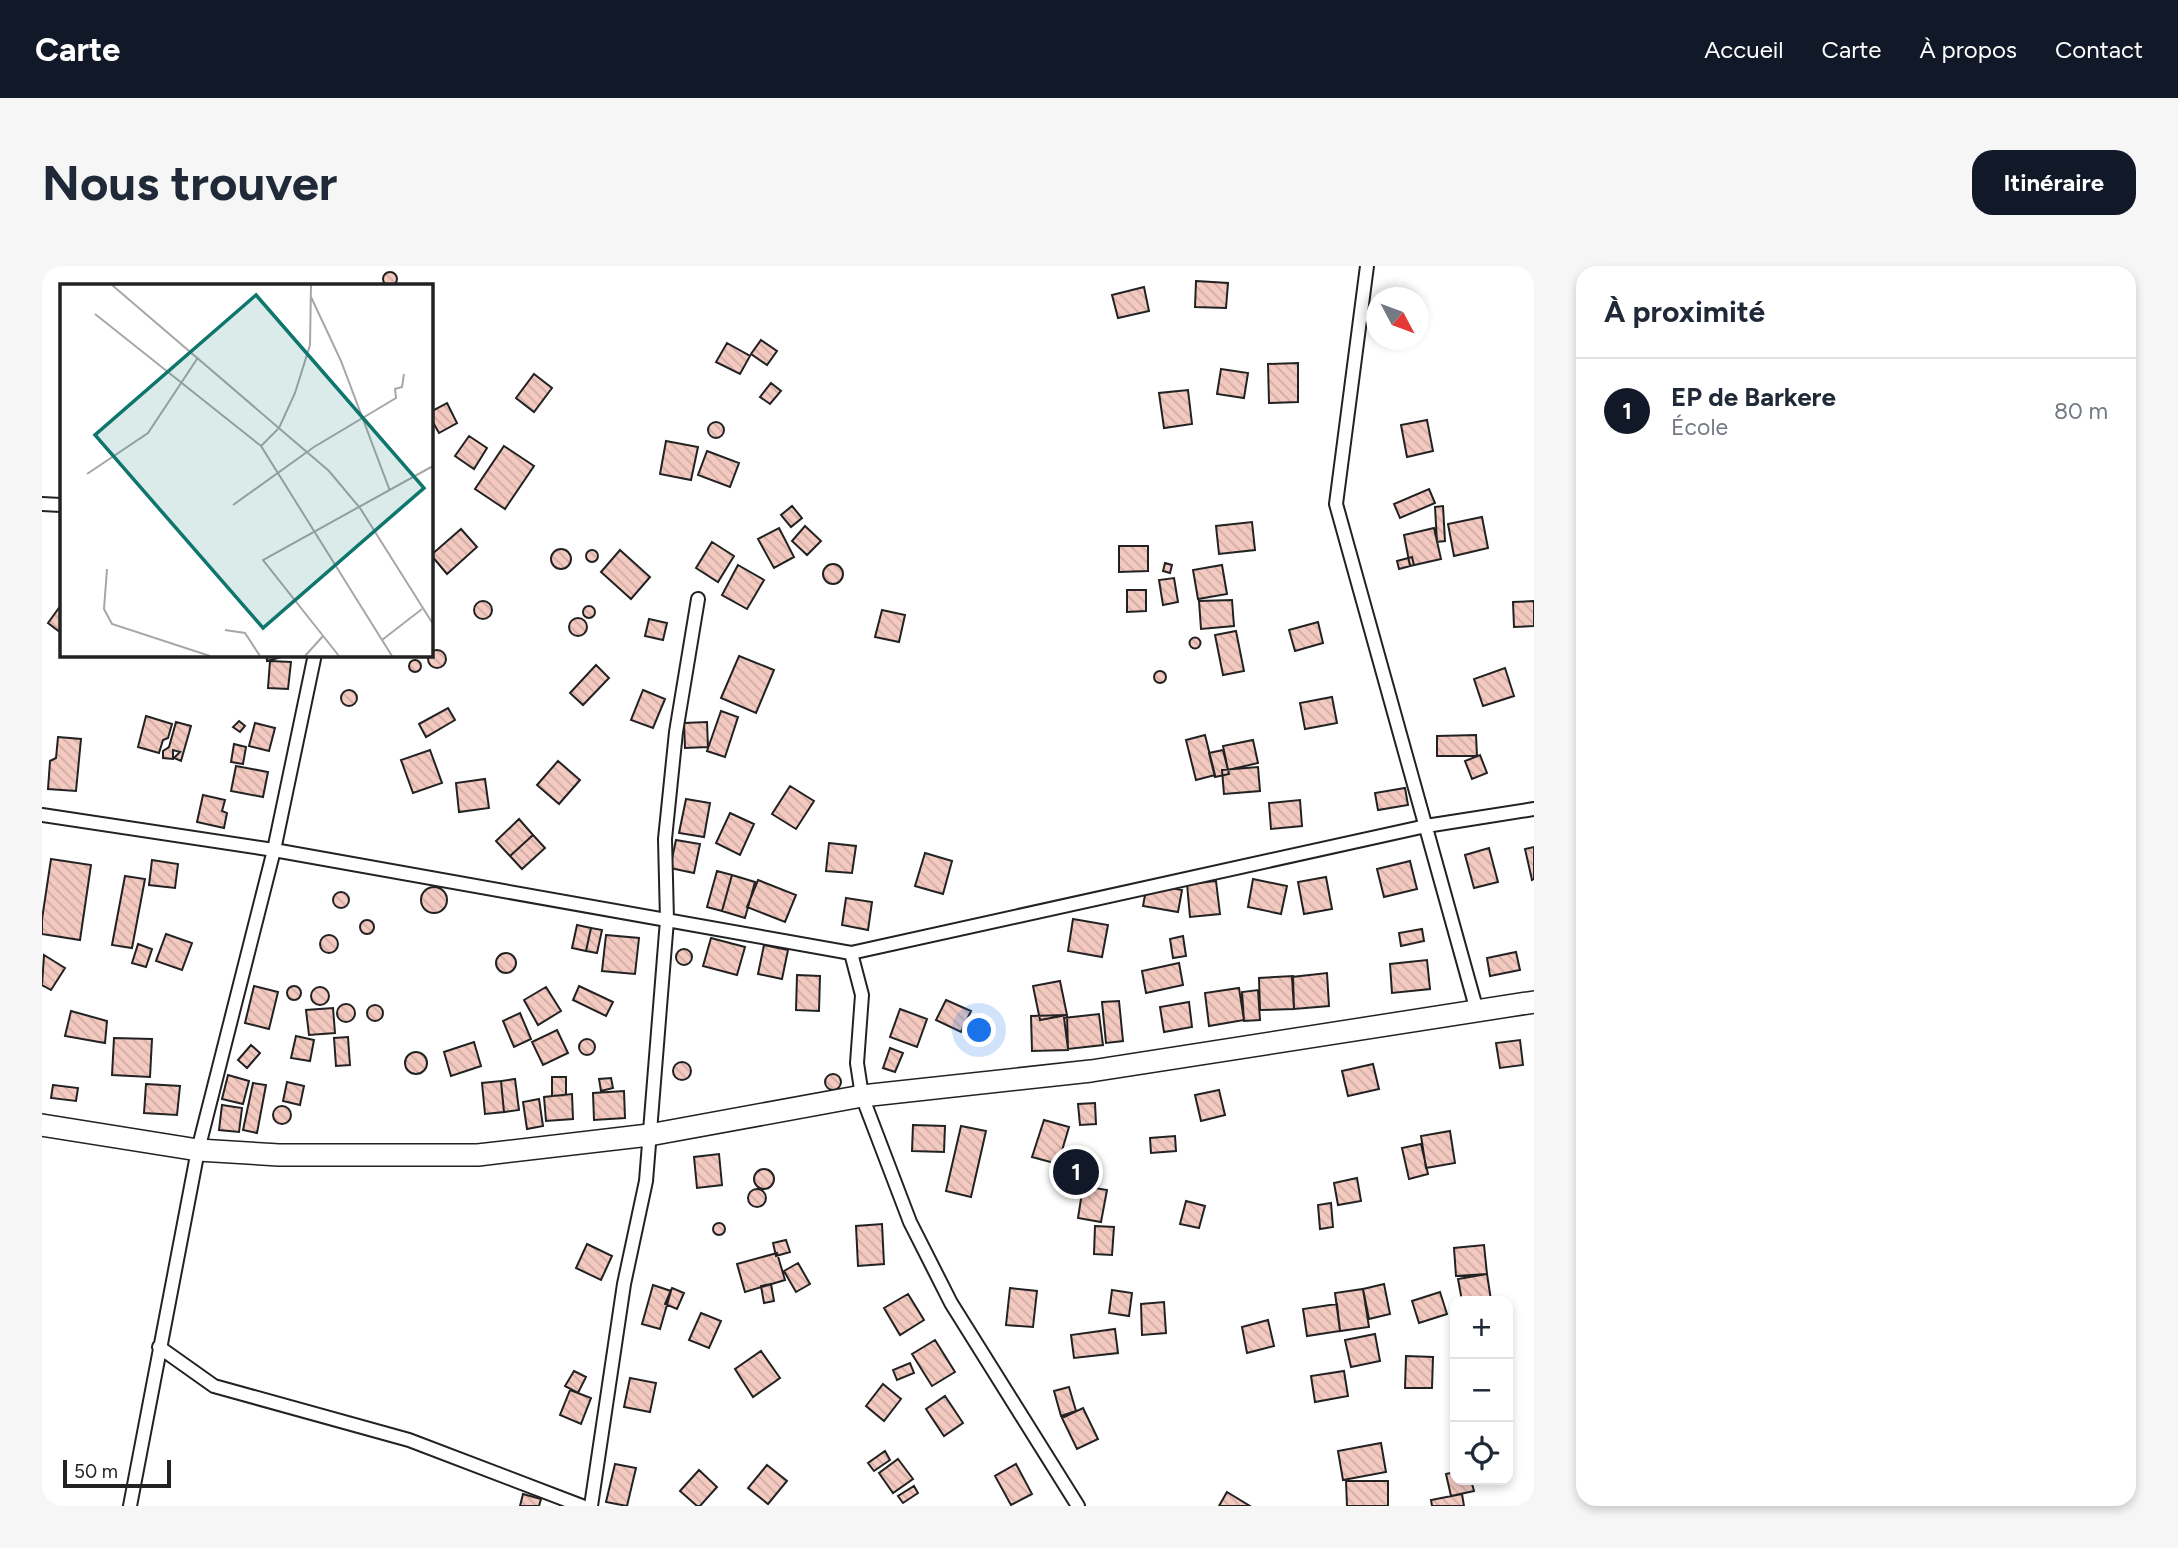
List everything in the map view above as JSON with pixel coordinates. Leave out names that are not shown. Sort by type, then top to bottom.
[{"type":"main road","points":[[42,1125],[198,1150],[278,1155],[478,1155],[649,1135],[862,1096],[1091,1070],[1534,1002]]},
{"type":"street","points":[[1367,266],[1336,504],[1478,1011]]},
{"type":"street","points":[[42,504],[60,505]]},
{"type":"street","points":[[591,1506],[624,1284],[646,1181],[667,920],[665,839],[676,732],[698,599]]},
{"type":"street","points":[[130,1506],[198,1150],[274,850],[315,656]]},
{"type":"street","points":[[42,815],[274,850],[851,953],[1426,826],[1534,809]]},
{"type":"street","points":[[851,953],[862,995],[857,1063],[862,1096],[911,1222],[951,1303],[1078,1506]]},
{"type":"street","points":[[159,1347],[214,1386],[409,1440],[582,1506]]},
{"type":"building","points":[[390,272],[396,276],[395,284],[385,284],[385,274]]},
{"type":"building","points":[[1196,281],[1228,283],[1226,308],[1195,307]]},
{"type":"building","points":[[1144,287],[1149,311],[1118,318],[1112,295]]},
{"type":"building","points":[[761,340],[777,351],[767,365],[751,354]]},
{"type":"building","points":[[727,343],[750,356],[740,374],[716,362]]},
{"type":"building","points":[[1298,363],[1298,402],[1269,403],[1268,364]]},
{"type":"building","points":[[1221,369],[1248,373],[1244,398],[1217,394]]},
{"type":"building","points":[[534,374],[552,388],[534,412],[516,398]]},
{"type":"building","points":[[771,383],[781,391],[770,404],[760,397]]},
{"type":"building","points":[[1188,390],[1192,424],[1164,428],[1159,393]]},
{"type":"building","points":[[447,403],[457,423],[439,433],[432,421],[432,411]]},
{"type":"building","points":[[1427,420],[1433,451],[1407,457],[1401,425]]},
{"type":"building","points":[[713,422],[719,422],[724,430],[722,436],[713,438],[708,433],[708,427]]},
{"type":"building","points":[[469,436],[487,448],[474,469],[455,456]]},
{"type":"building","points":[[666,441],[698,447],[691,480],[660,474]]},
{"type":"building","points":[[504,446],[534,466],[505,509],[475,489]]},
{"type":"building","points":[[707,451],[739,463],[730,487],[698,475]]},
{"type":"building","points":[[1429,489],[1435,503],[1400,518],[1394,504]]},
{"type":"building","points":[[792,506],[802,518],[791,527],[781,515]]},
{"type":"building","points":[[1443,506],[1445,541],[1437,542],[1435,507]]},
{"type":"building","points":[[1482,517],[1488,548],[1454,556],[1448,524]]},
{"type":"building","points":[[1252,522],[1255,550],[1219,554],[1216,526]]},
{"type":"building","points":[[805,526],[821,541],[807,555],[792,541]]},
{"type":"building","points":[[779,528],[794,557],[774,568],[758,539]]},
{"type":"building","points":[[1434,528],[1441,559],[1410,566],[1404,535]]},
{"type":"building","points":[[461,529],[477,547],[447,574],[432,554]]},
{"type":"building","points":[[712,542],[734,556],[718,582],[696,568]]},
{"type":"building","points":[[1119,546],[1148,546],[1148,571],[1119,572]]},
{"type":"building","points":[[561,549],[568,552],[571,559],[568,566],[561,569],[554,566],[551,559],[554,552]]},
{"type":"building","points":[[592,550],[598,556],[592,562],[586,556]]},
{"type":"building","points":[[620,550],[650,577],[631,599],[601,572]]},
{"type":"building","points":[[1412,557],[1414,565],[1399,569],[1397,561]]},
{"type":"building","points":[[1165,563],[1172,565],[1170,573],[1163,571]]},
{"type":"building","points":[[833,564],[840,567],[843,574],[840,581],[833,584],[826,581],[823,574],[826,567]]},
{"type":"building","points":[[738,565],[764,580],[747,609],[722,595]]},
{"type":"building","points":[[1222,565],[1227,594],[1198,599],[1193,570]]},
{"type":"building","points":[[1174,578],[1178,602],[1163,605],[1159,580]]},
{"type":"building","points":[[1127,590],[1146,590],[1146,611],[1127,612]]},
{"type":"building","points":[[1232,600],[1234,626],[1201,629],[1199,601]]},
{"type":"building","points":[[483,601],[489,604],[492,610],[489,616],[483,619],[477,616],[474,610],[477,604]]},
{"type":"building","points":[[1534,601],[1534,626],[1514,627],[1513,602]]},
{"type":"building","points":[[60,606],[60,632],[48,623]]},
{"type":"building","points":[[584,607],[594,607],[594,617],[584,617]]},
{"type":"building","points":[[882,610],[905,615],[899,642],[875,637]]},
{"type":"building","points":[[578,618],[584,621],[587,627],[584,633],[578,636],[572,633],[569,627],[572,621]]},
{"type":"building","points":[[649,619],[667,623],[663,640],[645,636]]},
{"type":"building","points":[[1318,622],[1323,643],[1295,651],[1289,630]]},
{"type":"building","points":[[1236,631],[1244,671],[1223,675],[1215,635]]},
{"type":"building","points":[[1195,637],[1201,643],[1195,649],[1189,643]]},
{"type":"building","points":[[433,650],[441,650],[446,655],[446,663],[441,668],[433,668],[428,663],[428,656],[432,656]]},
{"type":"building","points":[[266,656],[286,656],[267,661]]},
{"type":"building","points":[[739,656],[774,670],[756,713],[721,698]]},
{"type":"building","points":[[270,661],[291,662],[288,689],[268,688]]},
{"type":"building","points":[[410,661],[420,661],[420,671],[410,671]]},
{"type":"building","points":[[596,665],[609,678],[583,705],[570,693]]},
{"type":"building","points":[[1505,668],[1514,696],[1483,706],[1474,679]]},
{"type":"building","points":[[1160,671],[1166,677],[1160,683],[1154,677]]},
{"type":"building","points":[[349,690],[355,692],[355,704],[349,706],[343,704],[341,698],[343,692]]},
{"type":"building","points":[[643,690],[665,699],[653,728],[631,720]]},
{"type":"building","points":[[1332,697],[1337,723],[1305,729],[1300,703]]},
{"type":"building","points":[[448,708],[455,720],[426,737],[419,724]]},
{"type":"building","points":[[721,711],[738,717],[725,757],[707,751]]},
{"type":"building","points":[[146,716],[172,724],[159,753],[138,747]]},
{"type":"building","points":[[239,721],[245,726],[240,732],[233,727]]},
{"type":"building","points":[[176,722],[191,726],[181,761],[174,758],[180,752],[173,750],[173,759],[163,758],[163,751],[169,747]]},
{"type":"building","points":[[707,722],[708,747],[685,748],[684,723]]},
{"type":"building","points":[[255,723],[275,728],[269,751],[249,746]]},
{"type":"building","points":[[1205,735],[1215,775],[1196,780],[1186,740]]},
{"type":"building","points":[[1476,735],[1477,756],[1437,756],[1437,736]]},
{"type":"building","points":[[58,737],[81,739],[76,791],[48,789],[50,761],[56,758]]},
{"type":"building","points":[[1253,740],[1258,763],[1228,770],[1223,746]]},
{"type":"building","points":[[234,744],[246,747],[243,764],[231,762]]},
{"type":"building","points":[[430,750],[442,783],[413,793],[401,760]]},
{"type":"building","points":[[1223,750],[1229,774],[1215,777],[1209,753]]},
{"type":"building","points":[[1480,755],[1487,773],[1472,779],[1465,761]]},
{"type":"building","points":[[558,761],[580,780],[559,804],[537,785]]},
{"type":"building","points":[[236,766],[268,772],[263,797],[231,791]]},
{"type":"building","points":[[1258,767],[1260,791],[1224,794],[1222,770]]},
{"type":"building","points":[[485,779],[489,808],[459,812],[456,783]]},
{"type":"building","points":[[790,786],[814,801],[796,829],[772,814]]},
{"type":"building","points":[[1405,788],[1408,805],[1378,810],[1375,793]]},
{"type":"building","points":[[203,795],[225,800],[222,811],[227,813],[224,828],[197,822]]},
{"type":"building","points":[[686,799],[710,803],[704,837],[679,833]]},
{"type":"building","points":[[1300,800],[1302,826],[1271,829],[1269,803]]},
{"type":"building","points":[[730,813],[754,824],[740,855],[716,843]]},
{"type":"building","points":[[519,819],[533,835],[510,856],[496,841]]},
{"type":"building","points":[[533,835],[545,848],[522,869],[510,856]]},
{"type":"building","points":[[676,840],[700,844],[694,873],[670,868]]},
{"type":"building","points":[[829,843],[856,846],[852,873],[826,871]]},
{"type":"building","points":[[1534,847],[1534,879],[1532,880],[1525,849]]},
{"type":"building","points":[[1489,848],[1498,882],[1474,888],[1465,855]]},
{"type":"building","points":[[925,853],[952,861],[943,894],[915,886]]},
{"type":"building","points":[[51,859],[91,865],[80,940],[42,934]]},
{"type":"building","points":[[152,860],[178,864],[175,888],[149,885]]},
{"type":"building","points":[[1410,861],[1417,889],[1384,897],[1377,869]]},
{"type":"building","points":[[717,871],[732,875],[722,911],[707,907]]},
{"type":"building","points":[[732,875],[755,882],[745,918],[722,911]]},
{"type":"building","points":[[125,876],[145,879],[132,948],[112,945]]},
{"type":"building","points":[[1326,877],[1332,909],[1304,914],[1298,882]]},
{"type":"building","points":[[1253,879],[1287,886],[1281,914],[1248,907]]},
{"type":"building","points":[[758,880],[796,895],[785,922],[747,907]]},
{"type":"building","points":[[1216,881],[1220,914],[1190,917],[1187,884]]},
{"type":"building","points":[[1147,884],[1182,890],[1178,912],[1143,906]]},
{"type":"building","points":[[434,887],[443,891],[447,900],[443,909],[434,913],[425,909],[421,900],[425,891]]},
{"type":"building","points":[[341,892],[349,900],[341,908],[333,900]]},
{"type":"building","points":[[846,898],[872,902],[868,930],[842,925]]},
{"type":"building","points":[[1073,919],[1108,925],[1102,957],[1068,951]]},
{"type":"building","points":[[364,920],[370,920],[374,927],[370,934],[364,934],[360,930],[360,924]]},
{"type":"building","points":[[577,925],[591,928],[586,951],[572,948]]},
{"type":"building","points":[[591,928],[602,930],[597,953],[586,951]]},
{"type":"building","points":[[1422,929],[1424,941],[1401,946],[1399,933]]},
{"type":"building","points":[[166,934],[192,943],[182,970],[156,961]]},
{"type":"building","points":[[329,935],[335,938],[338,944],[335,950],[329,953],[323,950],[320,944],[323,938]]},
{"type":"building","points":[[606,935],[639,938],[635,974],[602,971]]},
{"type":"building","points":[[1183,936],[1186,956],[1173,958],[1170,939]]},
{"type":"building","points":[[711,938],[745,947],[737,975],[703,966]]},
{"type":"building","points":[[138,944],[152,949],[146,967],[132,963]]},
{"type":"building","points":[[764,945],[788,950],[782,979],[758,974]]},
{"type":"building","points":[[681,949],[687,949],[692,957],[690,963],[681,965],[676,960],[676,954]]},
{"type":"building","points":[[1516,952],[1520,970],[1490,976],[1487,958]]},
{"type":"building","points":[[506,953],[513,956],[516,963],[513,970],[506,973],[499,970],[496,963],[499,956]]},
{"type":"building","points":[[44,955],[65,968],[51,990],[42,985]]},
{"type":"building","points":[[1427,960],[1430,989],[1392,993],[1390,964]]},
{"type":"building","points":[[1179,963],[1183,985],[1146,993],[1142,971]]},
{"type":"building","points":[[1327,973],[1329,1006],[1294,1009],[1292,977]]},
{"type":"building","points":[[797,975],[820,976],[819,1011],[796,1010]]},
{"type":"building","points":[[1293,976],[1294,1009],[1260,1010],[1259,978]]},
{"type":"building","points":[[1060,981],[1067,1015],[1040,1020],[1033,986]]},
{"type":"building","points":[[254,986],[278,992],[269,1029],[245,1023]]},
{"type":"building","points":[[291,986],[297,986],[301,993],[297,1000],[291,1000],[287,996],[287,990]]},
{"type":"building","points":[[579,986],[613,1002],[606,1016],[573,1000]]},
{"type":"building","points":[[320,987],[326,990],[329,996],[326,1002],[320,1005],[314,1002],[311,996],[314,990]]},
{"type":"building","points":[[546,987],[561,1011],[538,1025],[524,1000]]},
{"type":"building","points":[[1239,988],[1244,1020],[1209,1026],[1205,993]]},
{"type":"building","points":[[1258,990],[1260,1020],[1244,1021],[1242,992]]},
{"type":"building","points":[[946,1000],[971,1011],[961,1032],[936,1020]]},
{"type":"building","points":[[1119,1001],[1123,1041],[1106,1043],[1102,1002]]},
{"type":"building","points":[[1189,1002],[1192,1027],[1164,1032],[1160,1007]]},
{"type":"building","points":[[342,1004],[350,1004],[355,1013],[353,1020],[342,1022],[337,1017],[337,1009]]},
{"type":"building","points":[[375,1005],[381,1007],[381,1019],[375,1021],[369,1019],[367,1013],[369,1007]]},
{"type":"building","points":[[333,1008],[335,1033],[309,1035],[306,1010]]},
{"type":"building","points":[[900,1009],[927,1019],[917,1047],[890,1037]]},
{"type":"building","points":[[71,1011],[107,1021],[105,1043],[65,1036]]},
{"type":"building","points":[[520,1013],[531,1039],[514,1047],[503,1021]]},
{"type":"building","points":[[1099,1014],[1103,1045],[1068,1049],[1064,1018]]},
{"type":"building","points":[[1067,1015],[1068,1050],[1032,1051],[1031,1016]]},
{"type":"building","points":[[557,1030],[568,1053],[543,1065],[532,1042]]},
{"type":"building","points":[[296,1036],[314,1040],[310,1061],[291,1058]]},
{"type":"building","points":[[348,1037],[350,1065],[336,1066],[334,1038]]},
{"type":"building","points":[[114,1038],[152,1039],[150,1077],[112,1075]]},
{"type":"building","points":[[584,1039],[590,1039],[595,1047],[593,1053],[584,1055],[579,1050],[579,1044]]},
{"type":"building","points":[[1520,1040],[1523,1065],[1500,1068],[1496,1043]]},
{"type":"building","points":[[474,1042],[481,1066],[451,1076],[444,1052]]},
{"type":"building","points":[[251,1045],[260,1053],[247,1068],[238,1060]]},
{"type":"building","points":[[890,1048],[903,1053],[895,1072],[883,1068]]},
{"type":"building","points":[[412,1052],[420,1052],[427,1059],[427,1067],[420,1074],[412,1074],[405,1067],[405,1059]]},
{"type":"building","points":[[682,1062],[688,1065],[691,1071],[688,1077],[682,1080],[676,1077],[673,1071],[676,1065]]},
{"type":"building","points":[[1373,1064],[1379,1089],[1348,1096],[1342,1071]]},
{"type":"building","points":[[833,1074],[839,1076],[839,1088],[833,1090],[827,1088],[825,1082],[827,1076]]},
{"type":"building","points":[[228,1075],[249,1081],[243,1104],[222,1099]]},
{"type":"building","points":[[552,1077],[566,1077],[566,1095],[552,1096]]},
{"type":"building","points":[[611,1078],[613,1088],[601,1091],[599,1079]]},
{"type":"building","points":[[515,1079],[519,1110],[504,1112],[501,1081]]},
{"type":"building","points":[[501,1081],[504,1112],[485,1114],[482,1083]]},
{"type":"building","points":[[287,1082],[304,1086],[300,1105],[283,1101]]},
{"type":"building","points":[[253,1083],[266,1085],[257,1133],[243,1130]]},
{"type":"building","points":[[146,1084],[180,1086],[177,1115],[144,1113]]},
{"type":"building","points":[[53,1085],[78,1088],[76,1101],[51,1098]]},
{"type":"building","points":[[1219,1090],[1225,1115],[1201,1121],[1195,1095]]},
{"type":"building","points":[[624,1091],[625,1118],[594,1120],[593,1093]]},
{"type":"building","points":[[572,1094],[573,1119],[546,1121],[544,1097]]},
{"type":"building","points":[[539,1099],[543,1126],[527,1129],[523,1102]]},
{"type":"building","points":[[1095,1103],[1096,1124],[1080,1125],[1078,1104]]},
{"type":"building","points":[[222,1105],[242,1108],[239,1132],[219,1130]]},
{"type":"building","points":[[282,1106],[288,1109],[291,1115],[288,1121],[282,1124],[276,1121],[273,1115],[276,1109]]},
{"type":"building","points":[[1044,1120],[1069,1127],[1058,1164],[1032,1157]]},
{"type":"building","points":[[913,1125],[945,1126],[944,1152],[912,1151]]},
{"type":"building","points":[[961,1126],[986,1131],[971,1197],[946,1191]]},
{"type":"building","points":[[1450,1131],[1455,1163],[1426,1168],[1421,1136]]},
{"type":"building","points":[[1175,1136],[1176,1151],[1151,1153],[1150,1138]]},
{"type":"building","points":[[1421,1144],[1428,1174],[1409,1179],[1402,1148]]},
{"type":"building","points":[[719,1154],[722,1185],[697,1188],[694,1157]]},
{"type":"building","points":[[764,1169],[771,1172],[774,1179],[771,1186],[764,1189],[757,1186],[754,1179],[757,1172]]},
{"type":"building","points":[[1357,1178],[1361,1201],[1338,1205],[1334,1183]]},
{"type":"building","points":[[1083,1186],[1107,1190],[1101,1222],[1078,1218]]},
{"type":"building","points":[[757,1189],[763,1192],[766,1198],[763,1204],[757,1207],[751,1204],[748,1198],[751,1192]]},
{"type":"building","points":[[1186,1201],[1205,1206],[1199,1228],[1180,1224]]},
{"type":"building","points":[[1331,1203],[1333,1227],[1320,1229],[1318,1205]]},
{"type":"building","points":[[719,1223],[725,1229],[719,1235],[713,1229]]},
{"type":"building","points":[[882,1224],[884,1264],[858,1266],[856,1226]]},
{"type":"building","points":[[1095,1226],[1114,1227],[1112,1255],[1094,1254]]},
{"type":"building","points":[[786,1240],[790,1252],[776,1256],[773,1243]]},
{"type":"building","points":[[587,1244],[612,1256],[601,1280],[576,1268]]},
{"type":"building","points":[[1484,1245],[1487,1274],[1456,1276],[1454,1248]]},
{"type":"building","points":[[777,1253],[785,1280],[745,1292],[737,1264]]},
{"type":"building","points":[[798,1263],[810,1284],[796,1292],[784,1271]]},
{"type":"building","points":[[1487,1274],[1490,1296],[1461,1296],[1458,1279]]},
{"type":"building","points":[[771,1284],[774,1301],[764,1303],[761,1286]]},
{"type":"building","points":[[1384,1284],[1390,1314],[1369,1319],[1363,1289]]},
{"type":"building","points":[[653,1285],[671,1291],[660,1329],[642,1324]]},
{"type":"building","points":[[672,1288],[684,1293],[677,1309],[665,1304]]},
{"type":"building","points":[[1010,1288],[1037,1291],[1033,1327],[1006,1325]]},
{"type":"building","points":[[1363,1289],[1369,1327],[1340,1331],[1335,1293]]},
{"type":"building","points":[[1112,1290],[1132,1293],[1129,1316],[1109,1313]]},
{"type":"building","points":[[1440,1292],[1447,1314],[1419,1323],[1412,1301]]},
{"type":"building","points":[[908,1294],[924,1320],[900,1335],[884,1308]]},
{"type":"building","points":[[1164,1302],[1166,1333],[1142,1335],[1141,1304]]},
{"type":"building","points":[[1337,1304],[1340,1331],[1307,1336],[1303,1309]]},
{"type":"building","points":[[701,1313],[721,1321],[709,1348],[689,1340]]},
{"type":"building","points":[[1268,1320],[1274,1346],[1247,1353],[1242,1327]]},
{"type":"building","points":[[1115,1329],[1118,1353],[1074,1358],[1071,1335]]},
{"type":"building","points":[[1375,1334],[1380,1361],[1351,1367],[1345,1340]]},
{"type":"building","points":[[935,1340],[955,1372],[932,1386],[912,1354]]},
{"type":"building","points":[[761,1351],[780,1378],[753,1397],[735,1369]]},
{"type":"building","points":[[1406,1356],[1433,1357],[1432,1388],[1405,1388]]},
{"type":"building","points":[[910,1363],[914,1373],[897,1380],[893,1370]]},
{"type":"building","points":[[574,1371],[586,1377],[578,1393],[565,1386]]},
{"type":"building","points":[[1344,1371],[1348,1396],[1315,1402],[1311,1376]]},
{"type":"building","points":[[630,1378],[656,1383],[650,1412],[624,1407]]},
{"type":"building","points":[[883,1384],[901,1399],[884,1421],[866,1406]]},
{"type":"building","points":[[1069,1387],[1076,1411],[1061,1416],[1054,1391]]},
{"type":"building","points":[[570,1390],[591,1398],[581,1424],[560,1415]]},
{"type":"building","points":[[945,1396],[963,1423],[944,1436],[926,1409]]},
{"type":"building","points":[[1083,1408],[1098,1439],[1077,1449],[1062,1418]]},
{"type":"building","points":[[1381,1443],[1386,1472],[1343,1480],[1338,1451]]},
{"type":"building","points":[[885,1451],[890,1460],[874,1471],[868,1463]]},
{"type":"building","points":[[898,1459],[913,1479],[893,1493],[879,1473]]},
{"type":"building","points":[[615,1464],[636,1468],[627,1506],[606,1502]]},
{"type":"building","points":[[1016,1464],[1032,1494],[1011,1505],[995,1476]]},
{"type":"building","points":[[767,1465],[787,1481],[768,1504],[748,1488]]},
{"type":"building","points":[[699,1470],[717,1487],[697,1506],[680,1491]]},
{"type":"building","points":[[1450,1473],[1450,1485],[1472,1485],[1474,1491],[1451,1496],[1446,1474]]},
{"type":"building","points":[[1346,1481],[1388,1481],[1388,1506],[1347,1506]]},
{"type":"building","points":[[914,1486],[918,1493],[903,1503],[898,1496]]},
{"type":"building","points":[[1227,1492],[1250,1506],[1219,1506]]},
{"type":"building","points":[[523,1494],[541,1499],[539,1506],[520,1506]]},
{"type":"building","points":[[1462,1494],[1464,1506],[1432,1506],[1431,1500]]},
{"type":"place","name":"EP de Barkere","points":[[1076,1172]]}]
